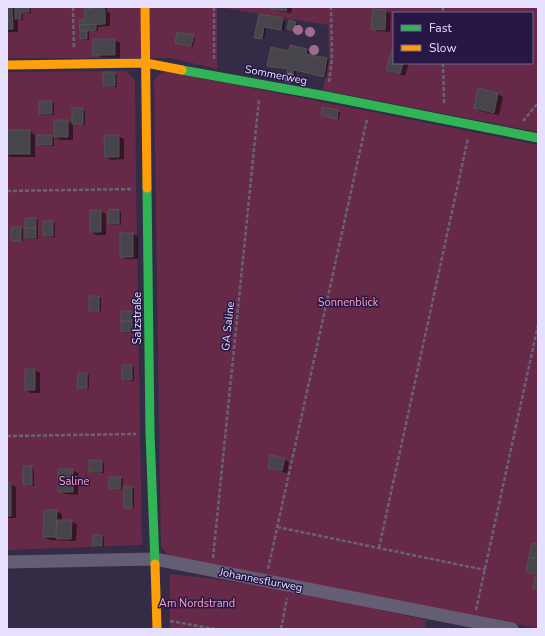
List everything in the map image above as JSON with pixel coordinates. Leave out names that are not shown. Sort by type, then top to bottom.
[{"type":"street","name":"Salzstraße","points":[[145,7],[150,433],[157,629]]},
{"type":"street","name":"Sommerweg","points":[[7,65],[146,63],[326,96],[538,138]]},
{"type":"street","name":"Johannesflurweg","points":[[7,562],[155,559],[512,629]]},
{"type":"path","points":[[73,7],[74,64]]},
{"type":"path","points":[[214,7],[214,75]]},
{"type":"path","points":[[326,96],[332,58],[331,7]]},
{"type":"path","points":[[443,64],[444,120]]},
{"type":"path","name":"GA Saline","points":[[211,570],[261,85]]},
{"type":"path","points":[[514,133],[538,102]]},
{"type":"path","points":[[265,581],[370,105]]},
{"type":"path","points":[[379,548],[471,124]]},
{"type":"path","points":[[7,190],[148,189]]},
{"type":"path","points":[[468,620],[475,612],[481,588],[538,325]]},
{"type":"path","points":[[7,436],[150,433]]},
{"type":"path","points":[[277,527],[485,570]]},
{"type":"path","points":[[281,629],[290,585]]},
{"type":"path","points":[[157,619],[213,629]]},
{"type":"green space","points":[[7,7],[217,7],[217,69],[171,58],[7,58]]},
{"type":"green space","points":[[217,7],[538,7],[538,132],[323,90],[329,58],[328,25]]},
{"type":"green space","name":"Saline","points":[[126,71],[135,80],[142,545],[7,550],[7,72]]},
{"type":"green space","name":"Sonnenblick","points":[[166,71],[538,145],[538,628],[169,556],[161,547],[154,81],[157,76]]},
{"type":"green space","name":"Am Nordstrand","points":[[170,574],[267,587],[363,606],[426,620],[425,629],[170,629]]},
{"type":"building","points":[[7,7],[12,7],[13,29],[7,29]]},
{"type":"building","points":[[15,7],[29,7],[29,12],[21,12],[21,19],[15,19]]},
{"type":"building","points":[[102,7],[105,9],[105,24],[79,25],[79,20],[85,20],[84,9]]},
{"type":"building","points":[[271,7],[287,7],[286,11],[270,9]]},
{"type":"building","points":[[373,9],[386,10],[385,30],[371,29]]},
{"type":"building","points":[[259,14],[283,18],[281,30],[264,27],[262,39],[254,38]]},
{"type":"building","points":[[289,20],[296,22],[294,31],[287,29]]},
{"type":"building","points":[[96,24],[96,30],[80,31],[79,25]]},
{"type":"building","points":[[80,31],[87,31],[87,39],[80,39]]},
{"type":"building","points":[[177,32],[194,35],[191,46],[175,43]]},
{"type":"building","points":[[93,39],[115,39],[115,55],[92,55]]},
{"type":"building","points":[[290,45],[307,49],[306,54],[327,58],[324,77],[294,70],[293,75],[287,74],[288,69],[267,66],[271,47],[289,51]]},
{"type":"building","points":[[392,49],[393,64],[403,64],[400,74],[386,70]]},
{"type":"building","points":[[103,72],[115,72],[115,86],[103,86]]},
{"type":"building","points":[[478,88],[498,93],[494,113],[474,108]]},
{"type":"building","points":[[39,101],[52,101],[52,114],[39,114]]},
{"type":"building","points":[[322,107],[338,110],[337,119],[321,115]]},
{"type":"building","points":[[72,108],[83,108],[83,124],[72,124]]},
{"type":"building","points":[[54,120],[68,120],[68,137],[54,137]]},
{"type":"building","points":[[7,130],[30,130],[30,154],[7,154]]},
{"type":"building","points":[[37,135],[52,135],[52,145],[37,145]]},
{"type":"building","points":[[104,135],[119,135],[119,157],[105,157]]},
{"type":"building","points":[[119,209],[119,224],[108,224],[108,210]]},
{"type":"building","points":[[90,210],[101,210],[101,232],[90,232]]},
{"type":"building","points":[[25,218],[36,218],[36,228],[25,228]]},
{"type":"building","points":[[43,221],[53,221],[53,236],[43,236]]},
{"type":"building","points":[[11,227],[21,227],[21,241],[11,241]]},
{"type":"building","points":[[25,228],[36,228],[36,238],[25,238]]},
{"type":"building","points":[[120,233],[133,233],[133,257],[120,257]]},
{"type":"building","points":[[89,296],[99,296],[99,311],[89,311]]},
{"type":"building","points":[[121,311],[132,311],[132,321],[121,321]]},
{"type":"building","points":[[121,321],[132,321],[132,332],[121,332]]},
{"type":"building","points":[[122,365],[132,365],[132,380],[122,380]]},
{"type":"building","points":[[25,369],[35,369],[35,390],[25,390]]},
{"type":"building","points":[[78,373],[87,373],[87,388],[77,388]]},
{"type":"building","points":[[270,455],[285,458],[282,471],[268,468]]},
{"type":"building","points":[[89,460],[102,461],[102,472],[89,472]]},
{"type":"building","points":[[23,466],[32,466],[32,485],[23,485]]},
{"type":"building","points":[[58,469],[73,469],[73,492],[58,492]]},
{"type":"building","points":[[109,477],[121,477],[120,489],[109,489]]},
{"type":"building","points":[[7,483],[11,483],[11,516],[7,516]]},
{"type":"building","points":[[124,486],[132,486],[132,508],[124,508]]},
{"type":"building","points":[[44,510],[57,510],[56,537],[43,537]]},
{"type":"building","points":[[57,520],[72,520],[71,539],[56,539]]},
{"type":"building","points":[[93,535],[102,535],[102,546],[92,546]]},
{"type":"building","points":[[532,543],[538,544],[538,559],[529,557]]},
{"type":"building","points":[[529,557],[538,559],[538,574],[526,572]]},
{"type":"building","points":[[535,577],[538,578],[538,589],[533,588]]},
{"type":"traffic: fast","points":[[182,70],[326,96],[538,138]]},
{"type":"traffic: fast","points":[[147,188],[150,433],[155,564]]},
{"type":"traffic: slow","points":[[145,7],[147,188]]},
{"type":"traffic: slow","points":[[7,65],[146,63],[182,70]]},
{"type":"traffic: slow","points":[[155,564],[157,629]]}]
